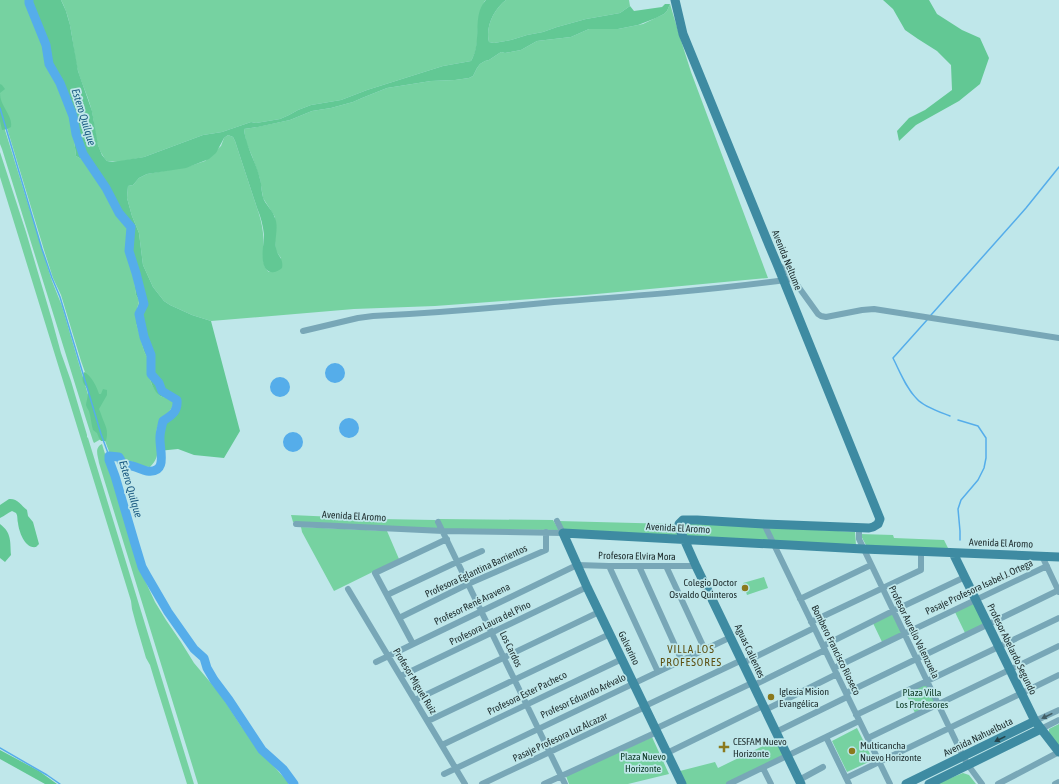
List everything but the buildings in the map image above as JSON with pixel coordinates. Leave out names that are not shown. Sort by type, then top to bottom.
[{"type":"street","name":"Avenida Neltume","points":[[675,0],[683,34],[777,264],[788,280],[879,515],[880,519],[876,526]]},
{"type":"street","points":[[303,331],[373,316],[458,311],[620,297],[788,280],[821,316],[826,317],[874,309],[1059,338]]},
{"type":"street","name":"Avenida El Aromo","points":[[679,528],[681,521],[685,520],[859,528],[876,526]]},
{"type":"street","name":"Los Cardos","points":[[438,522],[565,784]]},
{"type":"street","name":"Galvarino","points":[[557,522],[682,784]]},
{"type":"street","name":"Avenida El Aromo","points":[[296,524],[443,531],[546,532],[863,549],[1059,557]]},
{"type":"street","name":"Bombero Francisco Rioseco","points":[[764,524],[890,784]]},
{"type":"street","name":"Aguas Calientes","points":[[679,528],[800,782]]},
{"type":"street","name":"Profesor Aurelio Valenzuela","points":[[859,528],[859,539],[863,549],[966,761],[982,784]]},
{"type":"street","name":"Profesora Eglantina Barrientos","points":[[399,618],[468,584],[546,550],[546,532]]},
{"type":"street","points":[[413,644],[375,573],[447,539]]},
{"type":"street","points":[[387,595],[482,551]]},
{"type":"street","points":[[811,622],[921,570],[921,551]]},
{"type":"street","name":"Profesor Abelardo Segundo","points":[[953,553],[1038,725],[1059,752]]},
{"type":"street","points":[[776,732],[916,659],[1059,591],[1042,556]]},
{"type":"street","name":"Profesora Elvira Mora","points":[[577,565],[696,566]]},
{"type":"street","name":"Profesor René Aravena","points":[[376,662],[577,565]]},
{"type":"street","points":[[800,599],[871,565]]},
{"type":"street","points":[[609,566],[658,672]]},
{"type":"street","points":[[639,566],[682,660]]},
{"type":"street","points":[[666,566],[705,650]]},
{"type":"street","name":"Pasaje Profesora Isabel J. Ortega","points":[[667,753],[764,708],[904,634],[1047,566]]},
{"type":"street","points":[[544,784],[753,684],[893,611],[965,577]]},
{"type":"street","name":"Profesora Laura del Pino","points":[[400,676],[587,587]]},
{"type":"street","name":"Profesor Miguel Ruiz","points":[[348,589],[465,784]]},
{"type":"street","points":[[415,700],[599,612]]},
{"type":"street","points":[[729,784],[826,737],[927,681],[1059,618]]},
{"type":"street","name":"Pasaje Profesora Luz Alcazar","points":[[482,784],[814,628]]},
{"type":"street","points":[[428,722],[610,634]]},
{"type":"street","name":"Profesor Eduardo Arévalo","points":[[444,774],[731,637]]},
{"type":"street","points":[[868,738],[1059,646]]},
{"type":"street","name":"Profesora Ester Pacheco","points":[[442,745],[622,659]]},
{"type":"street","points":[[826,737],[847,781],[879,762],[1059,675]]},
{"type":"street","name":"Avenida Nahuelbuta","points":[[929,784],[966,761],[1038,725],[1059,710]]},
{"type":"street","name":"Avenida Nahuelbuta","points":[[1038,725],[1059,720]]},
{"type":"street","points":[[998,784],[1059,752]]},
{"type":"street","name":"Avenida Nahuelbuta","points":[[906,784],[966,761]]},
{"type":"street","points":[[800,782],[823,767]]},
{"type":"street","points":[[763,768],[771,784]]},
{"type":"street","points":[[1055,784],[1059,782]]},
{"type":"green space","points":[[0,0],[27,0],[36,30],[46,54],[46,66],[71,114],[76,156],[83,160],[96,175],[106,190],[116,215],[127,226],[129,258],[136,295],[139,300],[136,323],[144,351],[148,359],[148,373],[152,385],[160,396],[174,402],[173,406],[157,428],[157,453],[154,462],[150,467],[139,466],[133,462],[110,454],[102,433],[87,378],[61,295],[53,278],[44,250],[0,105]]},
{"type":"green space","points":[[27,0],[61,0],[70,25],[78,71],[92,111],[98,145],[102,155],[107,161],[113,162],[144,157],[203,135],[222,132],[251,122],[256,123],[280,119],[311,105],[341,100],[367,90],[443,66],[471,61],[476,45],[479,13],[486,0],[506,0],[494,13],[489,24],[489,42],[494,43],[543,32],[586,19],[620,13],[630,6],[634,11],[662,7],[665,4],[670,4],[664,14],[638,25],[618,29],[589,29],[571,37],[537,41],[521,50],[505,53],[501,52],[480,64],[473,76],[469,78],[431,81],[387,88],[353,102],[312,111],[290,120],[244,129],[260,179],[263,197],[273,213],[276,222],[276,248],[281,259],[282,268],[276,272],[267,270],[264,266],[264,235],[262,222],[233,137],[228,135],[224,138],[216,153],[209,159],[186,168],[147,174],[139,178],[133,185],[128,186],[127,198],[139,233],[143,265],[153,287],[164,301],[170,305],[192,315],[211,321],[240,431],[224,458],[194,455],[178,449],[158,451],[156,436],[157,429],[172,408],[174,402],[160,396],[156,392],[148,373],[148,359],[144,351],[136,323],[139,300],[136,295],[129,258],[127,226],[116,215],[106,190],[96,175],[83,160],[76,156],[71,114],[46,66],[46,54],[36,30]]},
{"type":"green space","points":[[61,0],[486,0],[479,18],[476,49],[471,61],[443,66],[367,90],[341,100],[311,105],[280,119],[256,123],[251,122],[222,132],[203,135],[144,157],[118,162],[107,161],[100,150],[96,138],[91,107],[78,71],[68,17]]},
{"type":"green space","points":[[506,0],[629,0],[630,6],[620,13],[586,19],[511,40],[494,43],[489,42],[489,24],[494,13]]},
{"type":"green space","points":[[883,0],[929,0],[937,14],[962,30],[980,38],[989,58],[980,84],[959,101],[916,125],[899,141],[897,131],[909,118],[925,110],[952,90],[951,65],[937,51],[905,30],[893,9]]},
{"type":"green space","points":[[670,4],[691,72],[768,278],[586,295],[435,306],[354,309],[211,321],[192,315],[170,305],[164,301],[153,287],[143,265],[139,233],[127,198],[128,186],[133,185],[139,178],[147,174],[190,166],[205,161],[221,146],[224,138],[228,135],[233,137],[260,217],[263,238],[263,259],[266,269],[269,272],[281,258],[276,251],[275,217],[263,198],[260,179],[246,142],[244,129],[290,120],[312,111],[353,102],[387,88],[431,81],[469,78],[473,76],[480,64],[501,52],[505,53],[521,50],[537,41],[571,37],[589,29],[618,29],[643,24],[664,14]]},
{"type":"green space","points":[[0,84],[5,89],[0,93]]},
{"type":"green space","points":[[0,93],[2,103],[11,123],[11,127],[2,130],[0,121]]},
{"type":"green space","points":[[0,114],[52,281],[62,306],[101,439],[94,443],[0,144]]},
{"type":"green space","points":[[0,152],[26,232],[61,353],[71,381],[194,784],[187,784],[150,665],[146,658],[131,601],[0,177]]},
{"type":"green space","points":[[84,372],[91,378],[99,394],[101,394],[103,389],[107,390],[107,395],[99,409],[106,429],[106,441],[101,441],[97,433],[93,430],[90,413],[86,405],[88,390],[83,382]]},
{"type":"green space","points":[[102,444],[142,574],[155,602],[194,663],[221,695],[241,726],[261,752],[288,782],[288,784],[198,784],[99,463],[97,450]]},
{"type":"green space","points":[[9,499],[17,501],[27,510],[28,516],[33,522],[39,544],[36,547],[32,547],[23,539],[16,513],[12,511],[0,518],[0,505]]},
{"type":"green space","points":[[291,515],[435,520],[440,529],[293,522]]},
{"type":"green space","points":[[438,519],[553,520],[559,530],[443,529]]},
{"type":"green space","points":[[558,521],[674,524],[678,536],[564,531]]},
{"type":"green space","points":[[0,524],[7,531],[10,542],[11,555],[5,562],[0,558]]},
{"type":"green space","points":[[679,524],[764,524],[773,543],[685,539]]},
{"type":"green space","points":[[301,527],[387,531],[399,559],[334,591],[302,532]]},
{"type":"green space","points":[[768,527],[855,532],[856,545],[774,541]]},
{"type":"green space","points":[[860,534],[893,535],[894,538],[944,540],[949,550],[867,547]]},
{"type":"green space","points":[[764,577],[768,588],[747,595],[743,583]]},
{"type":"green space","points":[[976,600],[988,624],[966,635],[954,610]]},
{"type":"green space","points":[[893,611],[904,634],[883,644],[872,621]]},
{"type":"green space","name":"Plaza Villa Los Profesores","points":[[927,681],[938,704],[916,715],[905,692]]},
{"type":"green space","points":[[1059,724],[1059,747],[1049,735],[1049,729]]},
{"type":"green space","points":[[857,728],[873,760],[847,772],[832,741]]},
{"type":"green space","name":"Plaza Nuevo Horizonte","points":[[652,737],[669,774],[628,784],[569,784],[566,776]]},
{"type":"green space","name":"Plaza Nuevo Horizonte","points":[[779,738],[787,756],[729,784],[682,784],[676,772],[715,762],[718,768]]},
{"type":"green space","points":[[0,750],[39,771],[57,784],[45,784],[0,759]]},
{"type":"green space","points":[[963,773],[969,775],[976,784],[936,784]]},
{"type":"water","points":[[335,363],[342,366],[345,373],[342,380],[335,383],[328,380],[325,373],[328,366]]},
{"type":"water","points":[[280,377],[287,380],[290,387],[287,394],[280,397],[273,394],[270,387],[273,380]]},
{"type":"water","points":[[349,418],[356,421],[359,428],[356,435],[349,438],[342,435],[339,428],[342,421]]},
{"type":"water","points":[[293,432],[300,435],[303,442],[300,449],[293,452],[286,449],[283,442],[286,435]]},
{"type":"waterway","name":"Estero Quilque","points":[[29,0],[46,45],[49,64],[60,83],[73,116],[76,134],[83,154],[106,188],[119,213],[131,227],[129,251],[144,304],[139,314],[144,337],[151,355],[151,374],[159,383],[162,391],[177,400],[176,408],[172,415],[163,421],[160,437],[161,465],[158,469],[154,471],[145,471],[134,466],[123,464],[119,457],[109,456],[142,567],[168,612],[194,649],[204,658],[207,668],[214,680],[262,750],[283,769],[294,784]]},
{"type":"waterway","points":[[0,108],[42,249],[60,297],[109,456]]},
{"type":"waterway","points":[[931,315],[1026,208],[1059,167]]},
{"type":"waterway","points":[[927,320],[893,358],[906,385],[913,395],[928,407],[950,416]]},
{"type":"waterway","points":[[958,420],[978,426],[986,438],[986,458],[984,468],[978,480],[961,500],[958,509],[960,540]]},
{"type":"waterway","points":[[0,748],[60,784]]},
{"type":"place","name":"Colegio Doctor Osvaldo Quinteros","points":[[745,588]]},
{"type":"place","name":"Iglesia Mision Evangélica","points":[[771,697]]},
{"type":"place","name":"CESFAM Nuevo Horizonte","points":[[724,747]]},
{"type":"place","name":"Multicancha Nuevo Horizonte","points":[[852,751]]},
{"type":"district","name":"VILLA LOS PROFESORES","points":[[691,655]]}]
